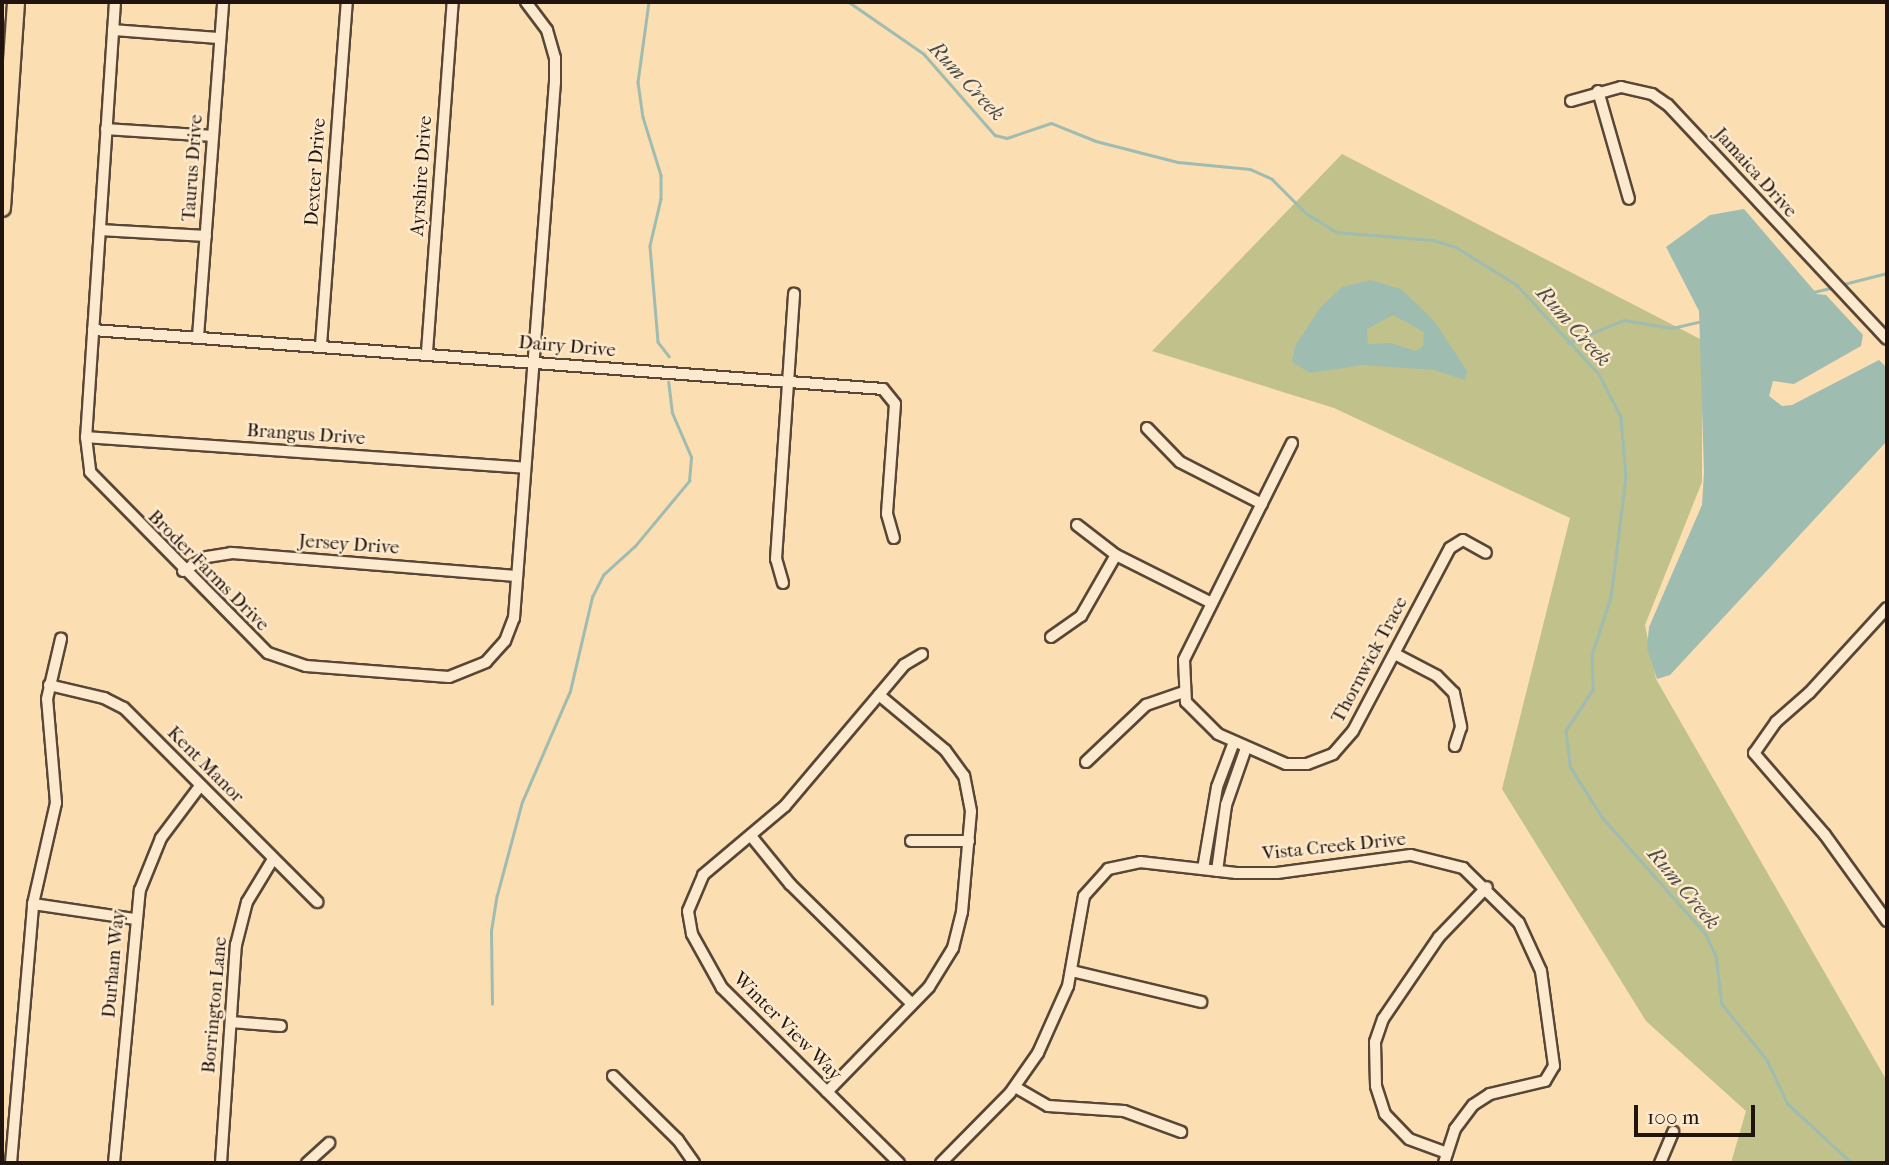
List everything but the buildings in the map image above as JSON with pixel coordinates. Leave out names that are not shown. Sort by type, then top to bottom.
[{"type":"highway","points":[[2,208],[16,2]]},
{"type":"street","name":"Broder Farms Drive","points":[[115,2],[85,457],[102,488],[258,646],[279,659],[306,666],[449,677],[474,670],[505,641],[513,618],[555,58],[543,21],[526,2]]},
{"type":"street","name":"Taurus Drive","points":[[198,337],[223,2]]},
{"type":"street","name":"Dexter Drive","points":[[321,345],[347,2]]},
{"type":"street","name":"Ayrshire Drive","points":[[427,352],[453,2]]},
{"type":"street","points":[[113,30],[220,38]]},
{"type":"street","name":"Jamaica Drive","points":[[1571,101],[1598,91],[1638,89],[1668,105],[1887,339]]},
{"type":"street","points":[[1598,91],[1629,199]]},
{"type":"street","points":[[106,130],[213,136]]},
{"type":"street","points":[[100,230],[205,236]]},
{"type":"street","points":[[783,583],[776,559],[794,294]]},
{"type":"street","name":"Dairy Drive","points":[[93,330],[427,352],[883,389],[893,398],[887,514],[894,538]]},
{"type":"street","points":[[1147,428],[1180,462],[1262,504]]},
{"type":"street","name":"Brangus Drive","points":[[86,437],[524,468]]},
{"type":"street","points":[[1086,762],[1146,705],[1183,692],[1186,655],[1292,443]]},
{"type":"street","points":[[1077,525],[1116,555],[1212,603]]},
{"type":"street","name":"Thornwick Trace","points":[[1183,692],[1199,719],[1246,748],[1295,765],[1333,754],[1353,731],[1450,548],[1463,540],[1486,553]]},
{"type":"street","name":"Jersey Drive","points":[[183,570],[207,557],[230,554],[516,576]]},
{"type":"street","points":[[1051,637],[1081,616],[1116,555]]},
{"type":"street","points":[[1887,608],[1809,694],[1776,722],[1754,753],[1825,835],[1887,921]]},
{"type":"street","points":[[11,1163],[33,904],[57,803],[49,685],[61,639]]},
{"type":"street","name":"Winter View Way","points":[[899,1163],[722,988],[689,923],[688,905],[699,879],[795,796],[909,659],[922,654]]},
{"type":"street","points":[[1395,654],[1437,676],[1454,694],[1461,718],[1455,746]]},
{"type":"street","name":"Kent Manor","points":[[49,685],[104,698],[124,708],[317,902]]},
{"type":"street","points":[[827,1092],[938,975],[957,936],[969,841],[971,801],[960,767],[879,695]]},
{"type":"street","points":[[1203,869],[1213,805],[1234,742]]},
{"type":"street","points":[[1217,871],[1226,805],[1246,748]]},
{"type":"street","name":"Durham Way","points":[[114,1163],[134,919],[140,890],[161,838],[200,786]]},
{"type":"street","points":[[1213,805],[1226,805]]},
{"type":"street","points":[[751,835],[790,884],[912,1004]]},
{"type":"street","points":[[911,841],[969,841]]},
{"type":"street","name":"Vista Creek Drive","points":[[942,1163],[1015,1087],[1042,1045],[1072,971],[1084,896],[1103,872],[1130,862],[1217,871],[1278,873],[1419,855],[1457,865],[1487,887],[1519,923],[1539,964],[1554,1066],[1550,1077],[1477,1102],[1458,1124],[1446,1158]]},
{"type":"street","name":"Borrington Lane","points":[[221,1163],[242,915],[257,879],[273,859]]},
{"type":"street","points":[[1446,1158],[1409,1139],[1385,1114],[1377,1091],[1375,1042],[1386,1014],[1439,937],[1487,887]]},
{"type":"street","points":[[33,904],[134,919]]},
{"type":"street","points":[[1072,971],[1201,1002]]},
{"type":"street","points":[[231,1022],[281,1026]]},
{"type":"street","points":[[613,1076],[678,1140],[694,1163]]},
{"type":"street","points":[[1015,1087],[1048,1106],[1124,1111],[1181,1132]]},
{"type":"street","points":[[1660,1163],[1673,1132]]},
{"type":"street","points":[[307,1163],[329,1143]]},
{"type":"green space","points":[[1342,154],[1702,340],[1702,482],[1645,625],[1656,679],[1887,1081],[1887,1163],[1731,1163],[1746,1111],[1646,1021],[1502,789],[1570,518],[1334,408],[1152,351]]},
{"type":"shaded area","points":[[1744,209],[1817,294],[1826,295],[1863,335],[1861,346],[1794,384],[1773,381],[1769,396],[1782,406],[1792,405],[1879,360],[1887,368],[1887,441],[1670,675],[1657,679],[1647,648],[1649,627],[1702,505],[1704,472],[1699,311],[1666,247],[1710,215]]},
{"type":"shaded area","points":[[1371,280],[1401,289],[1435,322],[1467,371],[1465,380],[1434,370],[1363,365],[1310,373],[1292,362],[1295,346],[1320,308],[1342,287]],"holes":[[[1393,315],[1424,332],[1423,346],[1416,351],[1391,343],[1368,344],[1367,329]]]},
{"type":"waterway","points":[[649,2],[638,82],[643,117],[661,175],[661,199],[650,246],[658,342],[669,356]]},
{"type":"waterway","name":"Rum Creek","points":[[849,2],[924,54],[995,135],[1007,138],[1051,123],[1096,141],[1178,162],[1250,169],[1272,179],[1306,213],[1336,232],[1433,240],[1456,247],[1517,285],[1599,374],[1621,417],[1626,477],[1611,597],[1592,655],[1593,690],[1566,731],[1570,766],[1602,817],[1706,934],[1716,956],[1722,1004],[1767,1060],[1788,1104],[1852,1163]]},
{"type":"waterway","points":[[1840,285],[1887,273]]},
{"type":"waterway","points":[[1813,292],[1834,287]]},
{"type":"waterway","points":[[1568,343],[1624,320],[1672,328],[1702,321]]},
{"type":"waterway","points":[[492,1004],[491,931],[497,895],[522,802],[570,691],[592,597],[603,575],[635,546],[689,481],[691,457],[672,413],[668,382]]}]
